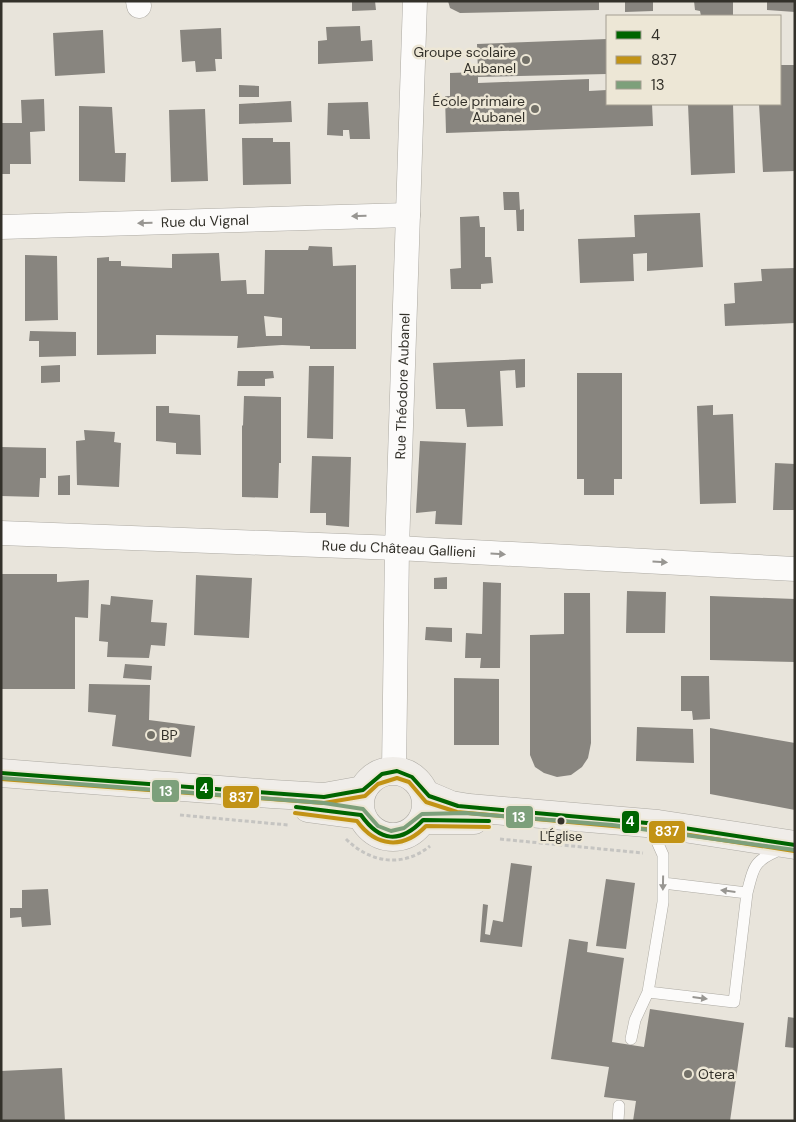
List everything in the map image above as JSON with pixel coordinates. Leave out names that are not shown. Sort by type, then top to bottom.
[{"type":"main road","points":[[394,770],[407,774],[418,782],[424,807],[415,830],[403,836],[391,838],[378,834],[368,827],[362,803],[370,780],[381,773],[394,770]]},
{"type":"main road","points":[[1,773],[272,794],[324,796],[362,803]]},
{"type":"main road","points":[[1,784],[323,809],[362,803]]},
{"type":"main road","points":[[424,807],[446,802],[469,808],[658,824],[788,851]]},
{"type":"main road","points":[[424,807],[464,819],[611,831],[788,851]]},
{"type":"street","name":"Rue Théodore Aubanel","points":[[394,770],[397,548],[415,1]]},
{"type":"street","name":"Rue du Vignal","points":[[1,227],[408,215]]},
{"type":"street","name":"Rue du Château Gallieni","points":[[1,533],[397,548],[795,569]]},
{"type":"lane","points":[[631,1039],[635,1020],[648,992],[662,902],[663,855],[655,836]]},
{"type":"lane","points":[[648,992],[734,1002],[747,893],[754,865],[763,857],[788,851]]},
{"type":"lane","points":[[663,883],[747,893]]},
{"type":"lane","points":[[618,1121],[619,1106]]},
{"type":"building","points":[[352,1],[375,1],[376,10],[352,11]]},
{"type":"building","points":[[448,1],[599,1],[599,10],[460,13],[450,8]]},
{"type":"building","points":[[625,1],[653,1],[653,11],[625,12]]},
{"type":"building","points":[[694,1],[733,1],[733,15],[701,15],[700,11],[695,10]]},
{"type":"building","points":[[767,1],[795,1],[795,12],[767,10]]},
{"type":"building","points":[[360,26],[361,41],[372,40],[373,61],[318,64],[318,41],[327,40],[326,27]]},
{"type":"building","points":[[221,28],[222,59],[215,59],[216,71],[196,72],[195,61],[182,62],[180,30]]},
{"type":"building","points":[[103,30],[105,73],[55,76],[53,33]]},
{"type":"building","points":[[606,39],[606,74],[478,77],[478,83],[589,79],[589,91],[606,90],[606,105],[652,105],[653,126],[446,133],[445,96],[450,96],[450,73],[478,72],[477,44]]},
{"type":"building","points":[[781,65],[795,65],[795,171],[763,172],[759,105],[781,105]]},
{"type":"building","points":[[239,85],[259,86],[259,97],[239,97]]},
{"type":"building","points":[[44,99],[45,131],[30,132],[31,164],[10,164],[10,174],[1,174],[1,123],[22,123],[21,100]]},
{"type":"building","points":[[291,101],[292,122],[239,124],[239,104]]},
{"type":"building","points":[[368,102],[370,139],[350,139],[349,130],[343,130],[343,136],[327,135],[328,103]]},
{"type":"building","points":[[688,105],[733,105],[735,173],[691,175]]},
{"type":"building","points":[[79,106],[112,107],[115,153],[126,153],[125,182],[79,181]]},
{"type":"building","points":[[205,109],[208,181],[171,182],[169,110]]},
{"type":"building","points":[[242,138],[273,138],[273,142],[290,142],[291,184],[243,185]]},
{"type":"building","points":[[503,192],[519,192],[520,210],[524,209],[524,231],[517,231],[516,210],[504,210]]},
{"type":"building","points":[[700,213],[703,267],[647,271],[647,253],[633,254],[634,281],[580,283],[578,239],[635,237],[634,215]]},
{"type":"building","points":[[479,216],[480,227],[485,227],[485,257],[491,257],[493,283],[481,284],[481,289],[451,289],[450,269],[461,268],[460,217]]},
{"type":"building","points":[[309,246],[332,247],[333,266],[356,265],[356,349],[310,349],[310,346],[282,345],[237,348],[238,336],[156,335],[156,354],[97,355],[97,258],[109,257],[109,261],[121,261],[121,266],[172,268],[172,254],[219,253],[221,281],[246,280],[247,294],[264,294],[265,250],[308,250]],"holes":[[[264,316],[282,318],[282,336],[266,336]]]},
{"type":"building","points":[[25,255],[57,256],[58,320],[25,321]]},
{"type":"building","points":[[795,268],[795,323],[725,326],[724,304],[735,303],[734,283],[762,281],[761,269]]},
{"type":"building","points":[[30,331],[76,332],[76,356],[39,357],[39,341],[29,341]]},
{"type":"building","points":[[525,359],[525,387],[516,388],[515,370],[500,371],[503,426],[467,427],[465,409],[436,409],[433,363]]},
{"type":"building","points":[[60,365],[60,382],[41,383],[41,366]]},
{"type":"building","points":[[309,366],[334,366],[333,439],[307,438]]},
{"type":"building","points":[[238,371],[273,371],[274,378],[265,379],[265,386],[237,386]]},
{"type":"building","points":[[577,373],[622,373],[622,479],[614,479],[614,495],[584,495],[584,479],[577,479]]},
{"type":"building","points":[[244,396],[281,397],[281,463],[279,463],[278,498],[242,497]]},
{"type":"building","points":[[713,405],[713,415],[733,414],[736,503],[700,504],[697,406]]},
{"type":"building","points":[[156,406],[169,406],[169,413],[200,415],[201,455],[176,454],[176,443],[156,441]]},
{"type":"building","points":[[84,430],[115,432],[114,442],[121,443],[119,487],[77,485],[76,441],[85,440]]},
{"type":"building","points":[[420,441],[466,443],[462,525],[435,524],[436,511],[416,513]]},
{"type":"building","points":[[1,447],[46,448],[46,478],[40,478],[39,497],[1,496]]},
{"type":"building","points":[[312,456],[351,457],[349,527],[326,525],[326,513],[310,513]]},
{"type":"building","points":[[775,463],[795,464],[795,510],[773,510]]},
{"type":"building","points":[[70,475],[70,495],[58,495],[58,476]]},
{"type":"building","points":[[1,574],[57,574],[57,582],[89,580],[88,618],[75,617],[75,689],[1,689]]},
{"type":"building","points":[[196,575],[252,578],[249,638],[194,635]]},
{"type":"building","points":[[447,577],[447,589],[434,589],[434,578]]},
{"type":"building","points":[[483,582],[501,583],[500,668],[480,668],[481,658],[465,658],[466,633],[482,634]]},
{"type":"building","points":[[627,591],[666,592],[665,633],[626,633]]},
{"type":"building","points":[[564,593],[590,593],[591,743],[588,758],[582,767],[571,775],[557,777],[544,773],[535,767],[530,755],[530,635],[564,634]]},
{"type":"building","points":[[111,596],[153,600],[151,622],[167,623],[165,646],[151,645],[149,658],[107,657],[108,642],[99,641],[101,604],[110,605]]},
{"type":"building","points":[[710,596],[795,599],[795,662],[710,660]]},
{"type":"building","points":[[426,627],[452,628],[452,642],[425,640]]},
{"type":"building","points":[[125,664],[152,666],[151,680],[123,678]]},
{"type":"building","points":[[681,676],[709,676],[710,719],[693,720],[692,711],[681,711]]},
{"type":"building","points":[[454,678],[499,679],[499,745],[454,745]]},
{"type":"building","points":[[89,684],[150,685],[149,720],[195,726],[191,757],[112,746],[116,715],[88,712]]},
{"type":"building","points":[[637,727],[693,729],[694,763],[636,761]]},
{"type":"building","points":[[710,728],[795,743],[795,810],[710,794]]},
{"type":"building","points":[[511,863],[532,866],[522,947],[480,942],[483,904],[488,905],[485,934],[490,935],[493,920],[503,922]]},
{"type":"building","points":[[606,879],[635,883],[626,949],[596,946]]},
{"type":"building","points":[[48,889],[51,925],[22,927],[21,917],[10,918],[10,908],[22,908],[22,890]]},
{"type":"building","points":[[569,939],[588,942],[587,952],[624,958],[612,1042],[644,1047],[650,1009],[744,1023],[730,1121],[633,1121],[636,1101],[604,1097],[609,1067],[551,1059]]},
{"type":"building","points":[[788,1017],[795,1018],[795,1048],[785,1047]]},
{"type":"building","points":[[62,1068],[65,1121],[1,1121],[1,1071]]},
{"type":"transit line","name":"4","points":[[1,773],[324,797],[363,790],[382,774],[397,771],[412,777],[429,796],[458,806],[658,824],[795,845]]},
{"type":"transit line","name":"13","points":[[1,778],[324,803],[363,809],[378,826],[391,831],[404,828],[422,814],[465,813],[612,825],[795,850]]},
{"type":"transit line","name":"837","points":[[1,779],[324,803],[365,796],[378,784],[397,778],[409,782],[426,802],[457,812],[657,830],[794,851]]},
{"type":"transit line","name":"4","points":[[296,807],[361,815],[375,831],[391,837],[406,833],[423,820],[489,821]]},
{"type":"transit line","name":"837","points":[[295,813],[357,821],[364,830],[373,836],[390,842],[408,839],[426,826],[489,827]]},
{"type":"place","name":"Groupe scolaire Aubanel","points":[[526,60]]},
{"type":"place","name":"École primaire Aubanel","points":[[535,109]]},
{"type":"place","name":"BP","points":[[151,735]]},
{"type":"place","name":"L'Église","points":[[561,821]]},
{"type":"place","name":"Otera","points":[[688,1074]]}]
